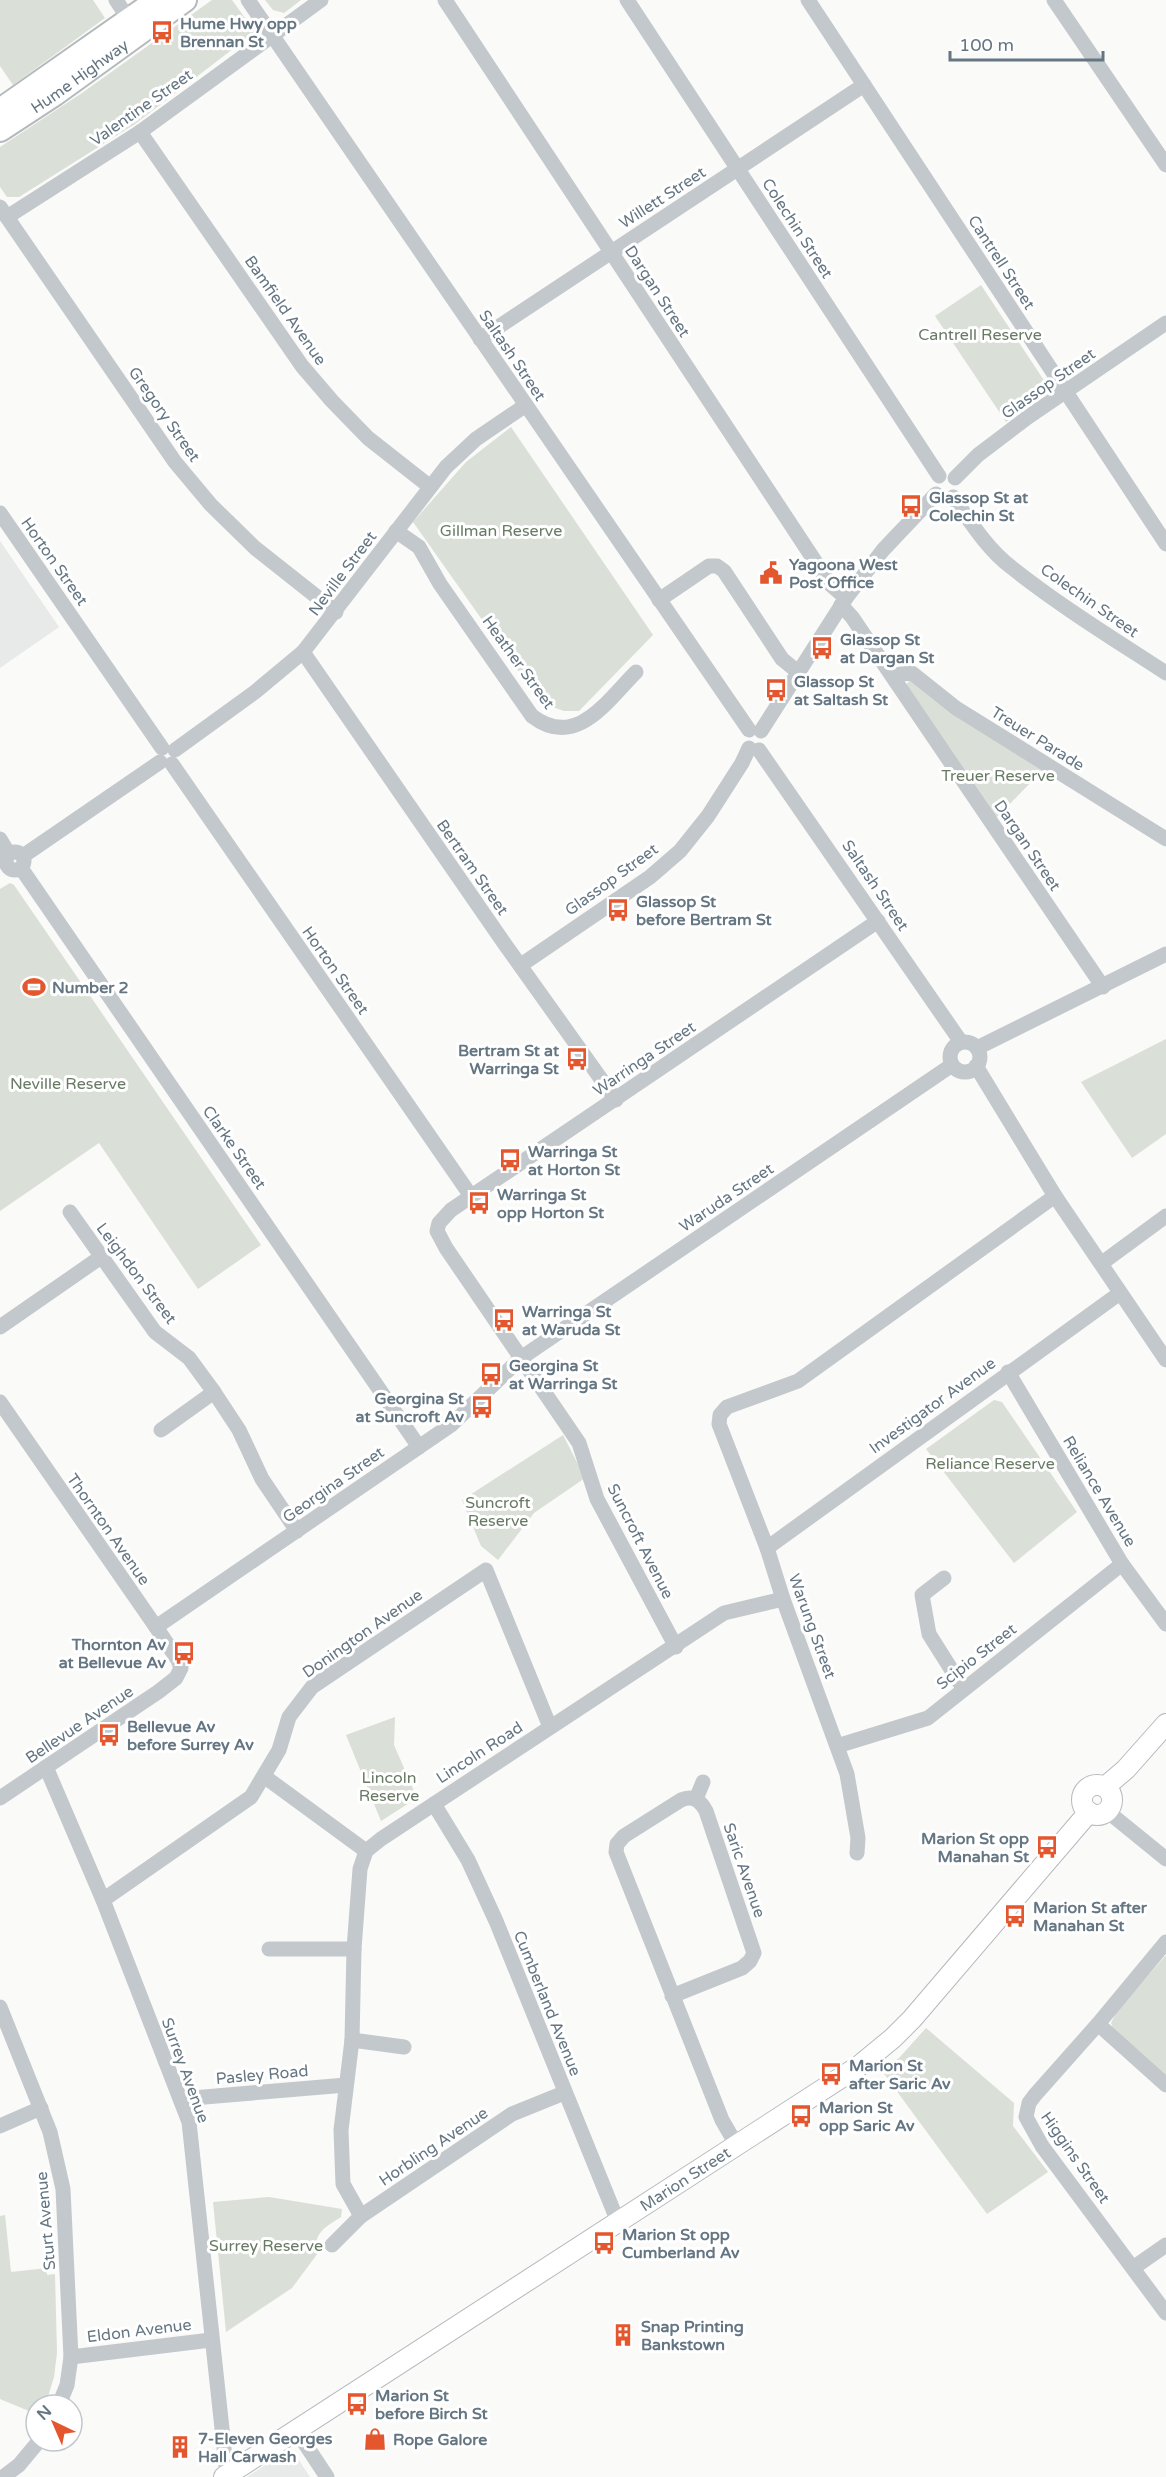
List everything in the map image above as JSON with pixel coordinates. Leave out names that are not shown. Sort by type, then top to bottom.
[{"type":"highway","name":"Hume Highway","points":[[0,130],[56,94],[134,26],[157,0]]},
{"type":"highway","name":"Hume Highway","points":[[0,110],[134,26],[185,0]]},
{"type":"main road","points":[[1098,1812],[1083,1804],[1084,1794],[1091,1787],[1105,1787],[1135,1760],[1166,1724]]},
{"type":"main road","name":"Marion Street","points":[[225,2476],[859,2066],[893,2038],[1098,1812]]},
{"type":"street","points":[[116,0],[134,26]]},
{"type":"street","name":"Saltash Street","points":[[248,0],[659,600],[755,730]]},
{"type":"street","name":"Valentine Street","points":[[4,212],[140,132],[321,0]]},
{"type":"street","name":"Dargan Street","points":[[445,0],[830,584],[1103,987]]},
{"type":"street","name":"Colechin Street","points":[[627,0],[939,476]]},
{"type":"street","name":"Cantrell Street","points":[[808,0],[1166,544]]},
{"type":"street","points":[[1054,0],[1166,165]]},
{"type":"street","name":"Willett Street","points":[[480,339],[864,85]]},
{"type":"street","name":"Bamfield Avenue","points":[[140,132],[302,366],[368,438],[429,486]]},
{"type":"street","name":"Gregory Street","points":[[4,212],[175,462],[210,505],[255,548],[336,612]]},
{"type":"street","name":"Glassop Street","points":[[955,478],[1004,435],[1166,323]]},
{"type":"street","name":"Neville Street","points":[[12,863],[167,756],[255,692],[303,652],[336,612],[429,486],[446,467],[476,440],[526,405]]},
{"type":"street","points":[[947,474],[955,478],[958,488],[953,496],[944,498],[936,494],[934,487],[939,476],[947,474]]},
{"type":"street","points":[[754,749],[744,739],[755,730],[798,672],[843,601],[883,550],[936,494]]},
{"type":"street","name":"Colechin Street","points":[[953,496],[978,532],[1011,567],[1072,612],[1166,673]]},
{"type":"street","name":"Horton Street","points":[[0,513],[471,1196]]},
{"type":"street","name":"Heather Street","points":[[396,531],[419,547],[440,584],[532,716],[543,724],[553,728],[577,726],[590,718],[636,672]]},
{"type":"street","points":[[659,600],[709,566],[717,566],[724,571],[782,659],[798,672]]},
{"type":"street","name":"Bertram Street","points":[[303,652],[616,1100]]},
{"type":"street","name":"Treuer Parade","points":[[892,675],[912,673],[956,708],[1166,839]]},
{"type":"street","name":"Saltash Street","points":[[754,749],[878,921],[961,1042]]},
{"type":"street","name":"Glassop Street","points":[[521,965],[650,877],[680,851],[708,816],[742,763],[754,749]]},
{"type":"street","name":"Clarke Street","points":[[0,839],[12,863],[419,1447]]},
{"type":"street","name":"Warringa Street","points":[[521,1358],[446,1248],[430,1232],[444,1216],[471,1196],[878,921]]},
{"type":"street","points":[[977,1048],[1166,954]]},
{"type":"street","points":[[961,1042],[970,1043],[977,1048],[980,1057],[976,1066],[964,1072],[952,1065],[951,1051],[961,1042]]},
{"type":"street","name":"Waruda Street","points":[[521,1358],[952,1065]]},
{"type":"street","points":[[976,1066],[1056,1196],[1166,1360]]},
{"type":"street","name":"Warung Street","points":[[857,1853],[858,1838],[847,1774],[783,1599],[767,1548],[714,1413],[798,1381],[1056,1196]]},
{"type":"street","name":"Leighdon Street","points":[[70,1212],[155,1332],[189,1358],[214,1392],[239,1430],[262,1479],[297,1531]]},
{"type":"street","points":[[1102,1263],[1166,1216]]},
{"type":"street","points":[[0,1327],[101,1257]]},
{"type":"street","name":"Investigator Avenue","points":[[767,1548],[1120,1293]]},
{"type":"street","name":"Georgina Street","points":[[156,1627],[451,1425],[521,1358]]},
{"type":"street","name":"Suncroft Avenue","points":[[521,1358],[579,1443],[597,1499],[676,1647]]},
{"type":"street","name":"Reliance Avenue","points":[[1008,1372],[1122,1564],[1166,1624]]},
{"type":"street","points":[[161,1430],[214,1392]]},
{"type":"street","name":"Thornton Avenue","points":[[0,1402],[180,1664],[176,1678]]},
{"type":"street","name":"Scipio Street","points":[[837,1746],[927,1718],[1122,1564]]},
{"type":"street","name":"Donington Avenue","points":[[103,1900],[251,1797],[279,1750],[289,1717],[312,1688],[486,1570],[550,1727]]},
{"type":"street","points":[[944,1578],[922,1595],[929,1634],[963,1688]]},
{"type":"street","name":"Lincoln Road","points":[[366,1851],[724,1613],[783,1599]]},
{"type":"street","name":"Bellevue Avenue","points":[[0,1798],[176,1678]]},
{"type":"street","name":"Surrey Avenue","points":[[46,1767],[103,1900],[181,2099],[191,2135],[225,2476]]},
{"type":"street","points":[[265,1777],[366,1851],[360,1869],[354,1949],[352,2040],[341,2130],[343,2184],[362,2216]]},
{"type":"street","points":[[703,1782],[696,1799],[681,1800],[611,1845],[722,2120],[737,2146]]},
{"type":"street","name":"Saric Avenue","points":[[672,1996],[742,1968],[758,1958],[706,1811],[696,1799]]},
{"type":"street","name":"Cumberland Avenue","points":[[434,1804],[468,1860],[496,1921],[618,2222]]},
{"type":"street","points":[[1098,1812],[1166,1859]]},
{"type":"street","name":"Higgins Street","points":[[1166,1942],[1035,2095],[1029,2103],[1026,2116],[1042,2146],[1166,2313]]},
{"type":"street","points":[[269,1949],[354,1949]]},
{"type":"street","name":"Sturt Avenue","points":[[0,2007],[55,2148],[64,2201],[71,2357],[64,2393]]},
{"type":"street","points":[[1098,2024],[1166,2085]]},
{"type":"street","points":[[352,2040],[404,2047]]},
{"type":"street","name":"Pasley Road","points":[[181,2099],[346,2085]]},
{"type":"street","name":"Horbling Avenue","points":[[332,2245],[362,2216],[512,2114],[564,2093]]},
{"type":"street","points":[[0,2126],[40,2108]]},
{"type":"street","points":[[1133,2268],[1166,2245]]},
{"type":"street","name":"Eldon Avenue","points":[[71,2357],[211,2340]]},
{"type":"street","points":[[296,2430],[327,2477]]},
{"type":"street","points":[[3,2477],[30,2453]]},
{"type":"shaded area","points":[[0,541],[59,627],[0,668]]},
{"type":"shaded area","points":[[291,2448],[310,2477],[247,2477]]},
{"type":"green space","points":[[0,0],[93,0],[105,18],[13,85],[0,66]]},
{"type":"green space","points":[[212,0],[232,0],[255,32],[135,124],[19,197],[7,197],[0,187],[0,147],[82,93]]},
{"type":"green space","points":[[265,0],[301,0],[284,13],[273,10]]},
{"type":"green space","name":"Cantrell Reserve","points":[[981,285],[1047,385],[1043,394],[1006,422],[935,316]]},
{"type":"green space","name":"Gillman Reserve","points":[[511,427],[653,635],[579,711],[564,711],[541,703],[413,522],[466,462]]},
{"type":"green space","name":"Treuer Reserve","points":[[910,680],[1043,770],[995,819],[906,685]]},
{"type":"green space","name":"Neville Reserve","points":[[10,883],[14,885],[261,1245],[198,1289],[99,1143],[0,1211],[0,889]]},
{"type":"green space","points":[[1166,1039],[1166,1134],[1132,1158],[1081,1082]]},
{"type":"green space","name":"Reliance Reserve","points":[[994,1400],[1002,1402],[1077,1512],[1014,1563],[926,1449]]},
{"type":"green space","name":"Suncroft Reserve","points":[[563,1435],[585,1478],[534,1513],[498,1560],[481,1546],[462,1500]]},
{"type":"green space","name":"Lincoln Reserve","points":[[395,1717],[394,1745],[417,1798],[381,1821],[346,1735]]},
{"type":"green space","points":[[1166,1955],[1166,2078],[1113,2029],[1111,2023],[1117,2011]]},
{"type":"green space","points":[[926,2028],[1014,2103],[1013,2126],[1048,2172],[987,2214],[882,2071],[899,2058]]},
{"type":"green space","name":"Surrey Reserve","points":[[269,2197],[342,2209],[341,2217],[322,2231],[316,2246],[318,2253],[292,2288],[226,2332],[213,2202]]},
{"type":"green space","points":[[5,2215],[11,2272],[47,2268],[47,2275],[55,2274],[57,2353],[54,2377],[49,2393],[24,2393],[24,2409],[0,2399],[0,2216]]},
{"type":"place","name":"Hume Hwy opp Brennan St","points":[[162,32]]},
{"type":"place","name":"Glassop St at Colechin St","points":[[911,506]]},
{"type":"place","name":"Yagoona West Post Office","points":[[771,573]]},
{"type":"place","name":"Glassop St at Dargan St","points":[[822,648]]},
{"type":"place","name":"Glassop St at Saltash St","points":[[776,690]]},
{"type":"place","name":"Glassop St before Bertram St","points":[[618,910]]},
{"type":"place","name":"Number 2","points":[[34,987]]},
{"type":"place","name":"Bertram St at Warringa St","points":[[577,1059]]},
{"type":"place","name":"Warringa St at Horton St","points":[[510,1160]]},
{"type":"place","name":"Warringa St opp Horton St","points":[[479,1203]]},
{"type":"place","name":"Warringa St at Waruda St","points":[[504,1320]]},
{"type":"place","name":"Georgina St at Warringa St","points":[[491,1374]]},
{"type":"place","name":"Georgina St at Suncroft Av","points":[[482,1407]]},
{"type":"place","name":"Thornton Av at Bellevue Av","points":[[184,1653]]},
{"type":"place","name":"Bellevue Av before Surrey Av","points":[[109,1735]]},
{"type":"place","name":"Marion St opp Manahan St","points":[[1047,1847]]},
{"type":"place","name":"Marion St after Manahan St","points":[[1015,1916]]},
{"type":"place","name":"Marion St after Saric Av","points":[[831,2074]]},
{"type":"place","name":"Marion St opp Saric Av","points":[[801,2116]]},
{"type":"place","name":"Marion St opp Cumberland Av","points":[[604,2243]]},
{"type":"place","name":"Snap Printing Bankstown","points":[[623,2335]]},
{"type":"place","name":"Marion St before Birch St","points":[[357,2404]]},
{"type":"place","name":"Rope Galore","points":[[375,2439]]},
{"type":"place","name":"7-Eleven Georges Hall Carwash","points":[[180,2447]]}]
